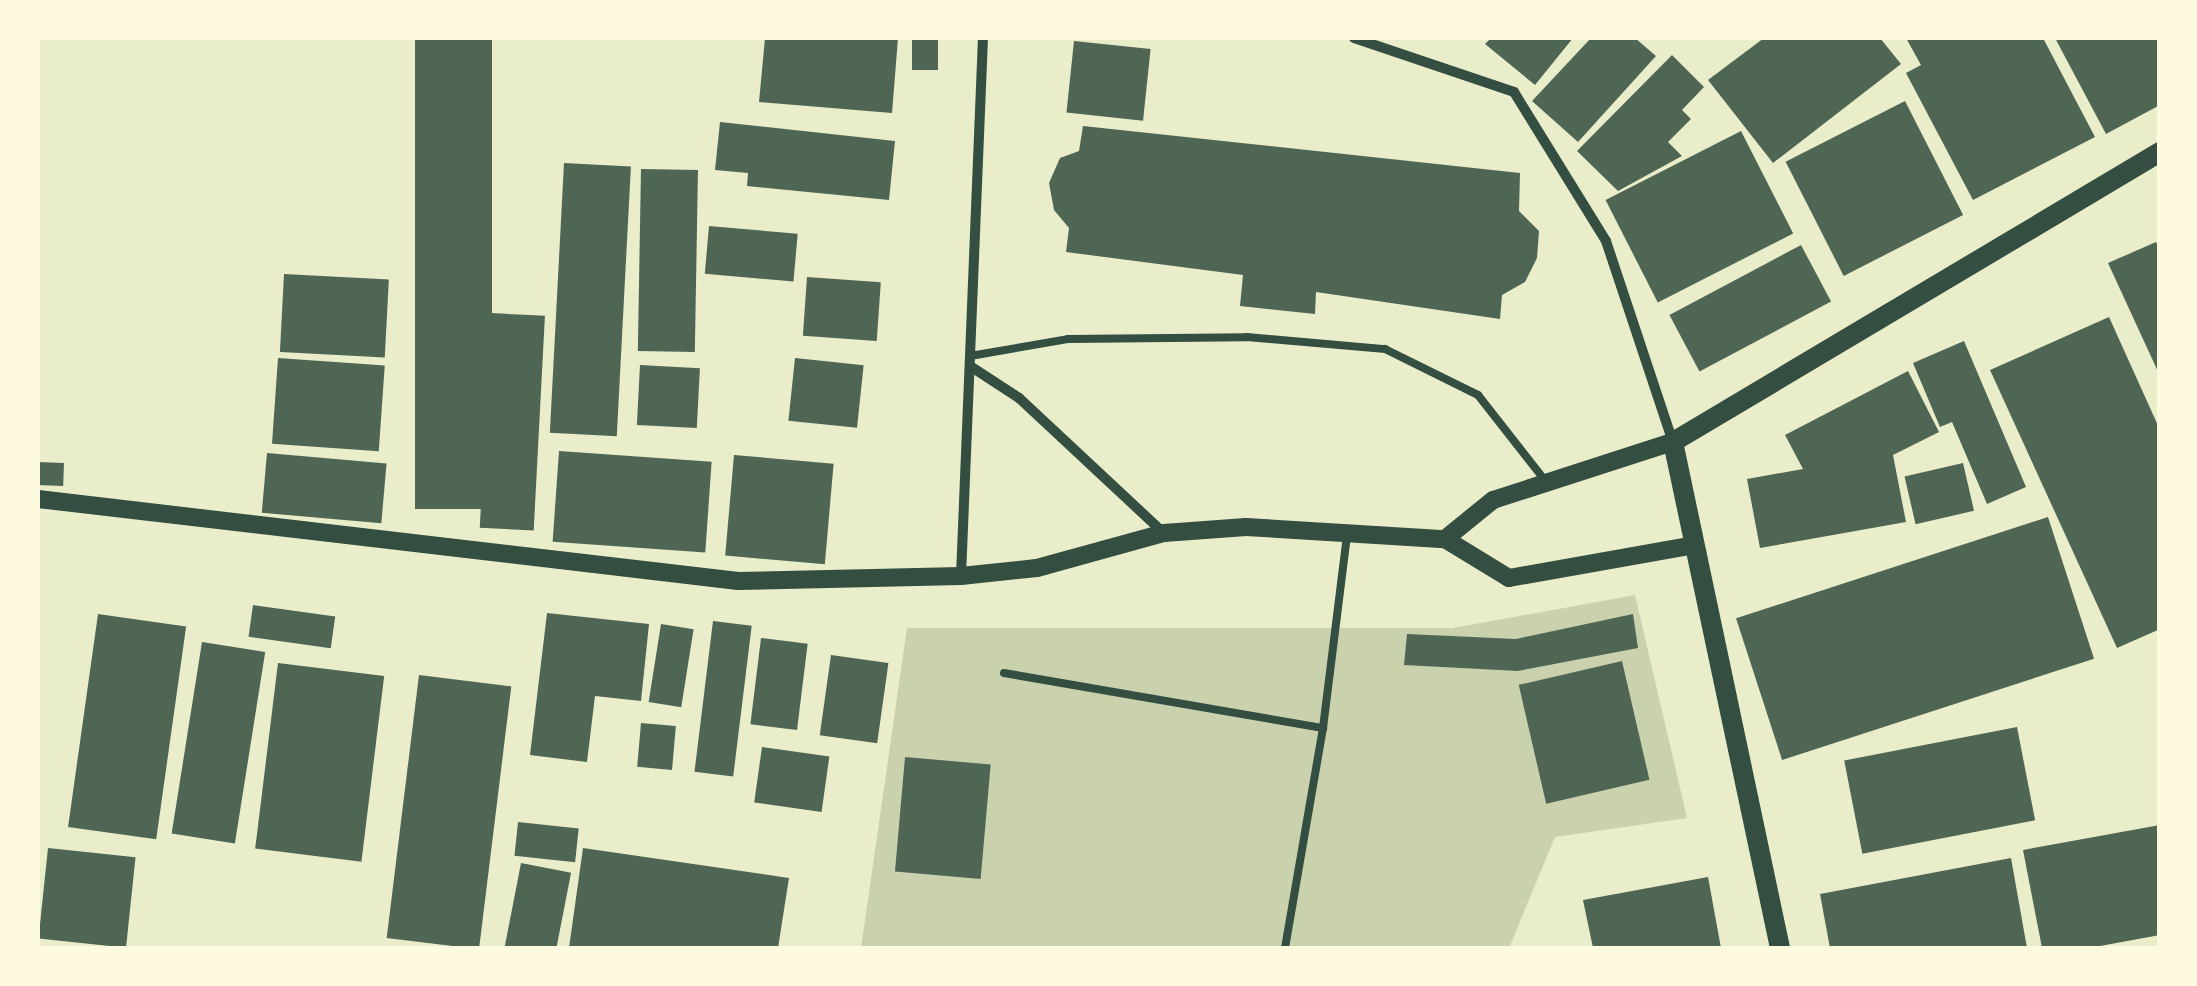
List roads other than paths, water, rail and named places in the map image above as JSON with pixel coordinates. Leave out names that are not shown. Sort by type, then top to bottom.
[{"type":"main road","points":[[1780,948],[1673,442],[2160,152]]},
{"type":"street","points":[[961,576],[984,38]]},
{"type":"street","points":[[1354,38],[1514,92],[1606,242],[1673,442],[1492,500],[1445,539]]},
{"type":"street","points":[[970,361],[1019,398],[1164,534]]},
{"type":"street","points":[[38,499],[738,581],[961,576],[1036,568],[1164,534],[1246,526],[1445,539],[1508,578],[1694,545]]},
{"type":"lane","points":[[970,361],[1068,339],[1247,337],[1385,348],[1478,395],[1547,482]]},
{"type":"lane","points":[[1285,948],[1323,728],[1348,530]]},
{"type":"lane","points":[[1004,673],[1323,728]]}]
